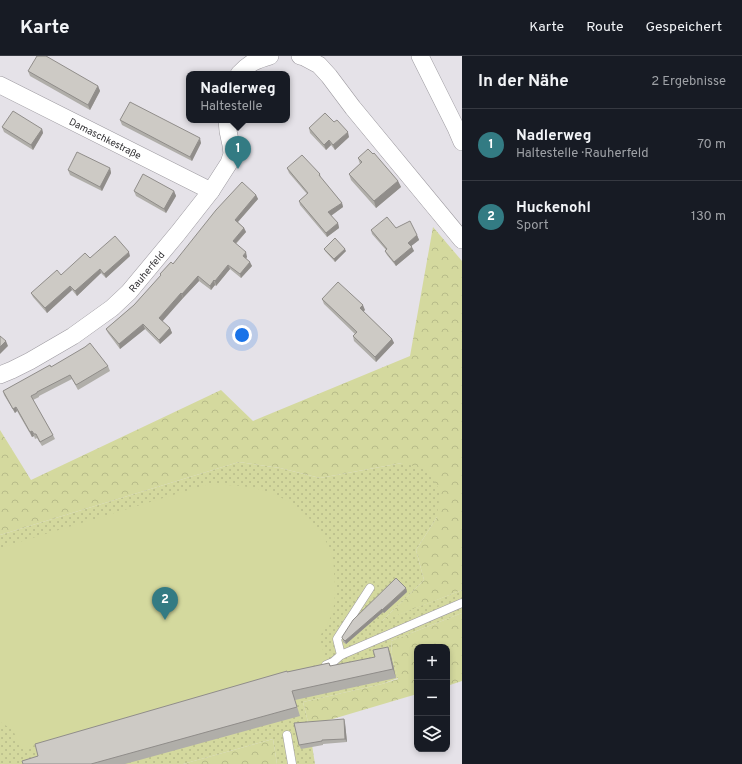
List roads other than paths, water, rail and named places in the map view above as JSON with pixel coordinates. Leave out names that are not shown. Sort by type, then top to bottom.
[{"type":"street","points":[[242,71],[257,60],[270,56]]},
{"type":"street","points":[[303,56],[318,65],[329,76],[353,108],[462,240]]},
{"type":"street","points":[[420,56],[462,142]]},
{"type":"street","name":"Damaschkestraße","points":[[0,84],[211,191]]},
{"type":"street","name":"Rauherfeld","points":[[0,375],[30,361],[73,336],[112,308],[128,292],[211,191],[229,163],[232,154],[227,123]]},
{"type":"lane","points":[[341,655],[337,639],[370,588]]},
{"type":"lane","points":[[326,665],[333,662],[341,655],[462,603]]},
{"type":"lane","points":[[287,735],[292,764]]},
{"type":"place","name":"Nadlerweg","points":[[238,169]]},
{"type":"place","name":"Huckenohl","points":[[165,620]]}]
